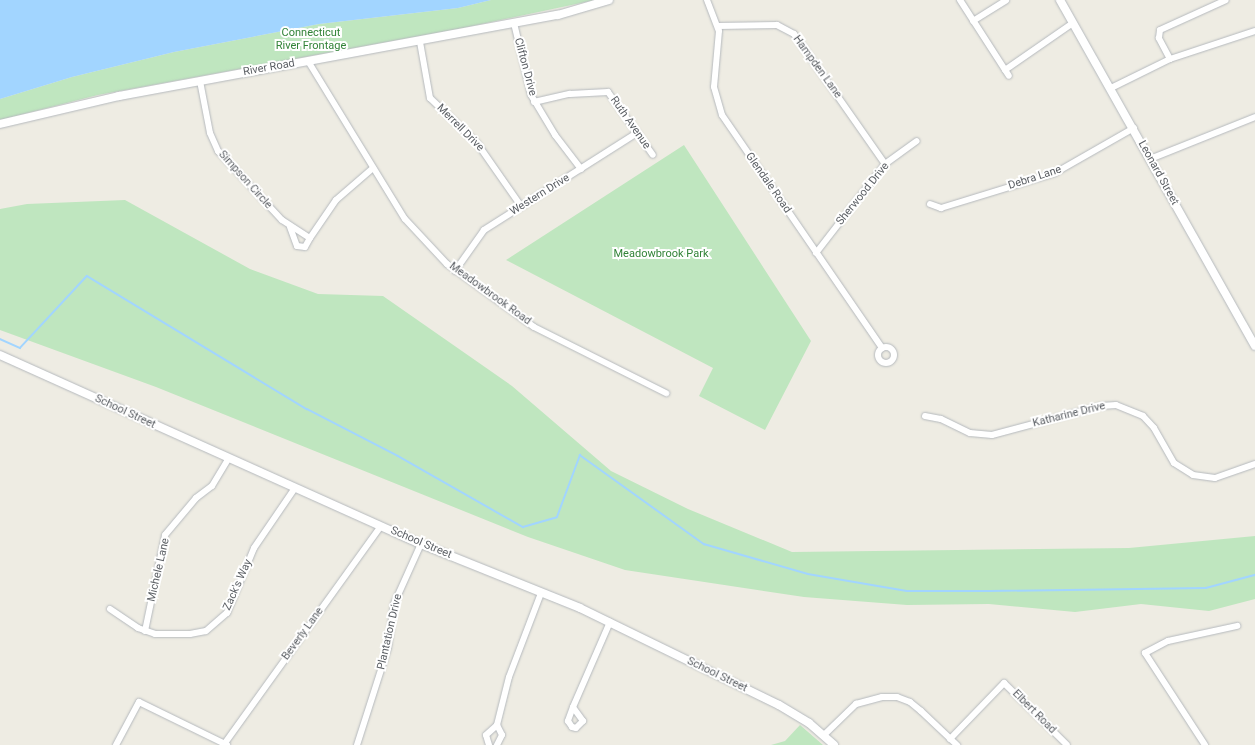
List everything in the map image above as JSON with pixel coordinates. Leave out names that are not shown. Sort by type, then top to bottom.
[{"type":"street","name":"River Road","points":[[0,124],[200,80],[420,42],[514,22],[568,13],[609,0]]},
{"type":"street","name":"Glendale Road","points":[[707,0],[718,26],[714,87],[718,108],[882,348]]},
{"type":"street","points":[[960,0],[1009,76]]},
{"type":"street","points":[[973,20],[1006,0]]},
{"type":"street","name":"Leonard Street","points":[[1060,0],[1134,128],[1255,346]]},
{"type":"street","points":[[1170,59],[1159,38],[1160,30],[1226,0]]},
{"type":"street","name":"Clifton Drive","points":[[514,22],[534,102],[581,169]]},
{"type":"street","points":[[1005,70],[1073,23]]},
{"type":"street","name":"Hampden Lane","points":[[718,26],[777,25],[794,34],[885,164]]},
{"type":"street","points":[[1111,88],[1170,59],[1255,31]]},
{"type":"street","name":"Merrell Drive","points":[[420,42],[430,98],[477,143],[521,206]]},
{"type":"street","name":"Meadowbrook Road","points":[[308,61],[412,228],[455,271],[544,332],[666,393]]},
{"type":"street","name":"Simpson Circle","points":[[200,80],[205,116],[216,147],[290,227],[310,238],[305,247],[297,246],[290,227]]},
{"type":"street","name":"Ruth Avenue","points":[[534,102],[570,94],[608,92],[653,156]]},
{"type":"street","points":[[1150,159],[1255,117]]},
{"type":"street","name":"Debra Lane","points":[[930,204],[941,208],[1059,171],[1134,128]]},
{"type":"street","name":"Western Drive","points":[[455,271],[484,230],[637,133]]},
{"type":"street","name":"Sherwood Drive","points":[[816,253],[885,164],[916,141]]},
{"type":"street","points":[[310,238],[336,200],[374,168]]},
{"type":"street","name":"School Street","points":[[0,355],[228,459],[421,544],[610,622],[779,705],[824,735],[834,745]]},
{"type":"street","name":"Katharine Drive","points":[[925,416],[941,419],[970,432],[992,435],[1101,406],[1116,405],[1130,408],[1146,419],[1170,458],[1193,475],[1222,476],[1255,464]]},
{"type":"street","name":"Michele Lane","points":[[145,631],[165,535],[196,498],[212,486],[228,459]]},
{"type":"street","name":"Zack's Way","points":[[110,609],[145,631],[190,634],[206,630],[219,621],[231,604],[254,548],[295,488]]},
{"type":"street","name":"Beverly Lane","points":[[226,744],[382,526]]},
{"type":"street","name":"Plantation Drive","points":[[357,745],[388,648],[394,604],[421,544]]},
{"type":"street","points":[[489,745],[486,735],[496,725],[509,678],[541,593]]},
{"type":"street","points":[[573,707],[610,622]]},
{"type":"street","points":[[1205,745],[1145,652],[1168,641],[1237,626]]},
{"type":"street","name":"Elbert Road","points":[[950,739],[1004,683],[1067,745]]},
{"type":"street","points":[[824,735],[856,704],[882,697],[896,698],[910,702],[957,745]]},
{"type":"street","points":[[116,745],[139,702],[226,744]]},
{"type":"street","points":[[496,725],[502,737],[497,745]]},
{"type":"green space","name":"Connecticut River Frontage","points":[[491,0],[595,0],[463,28],[98,95],[0,120],[0,99],[72,77],[174,52],[319,24],[458,8]]},
{"type":"green space","name":"Meadowbrook Park","points":[[684,145],[811,341],[765,430],[699,396],[713,368],[506,260]]},
{"type":"green space","points":[[125,200],[250,269],[318,294],[383,296],[512,386],[611,471],[688,509],[792,552],[1129,548],[1255,536],[1255,599],[1209,611],[1141,604],[1075,612],[989,604],[907,605],[804,597],[625,570],[528,537],[156,387],[0,330],[0,209],[27,204]]},
{"type":"green space","points":[[800,725],[823,745],[771,745],[785,741]]},
{"type":"water","points":[[0,0],[491,0],[458,8],[319,24],[174,52],[72,77],[0,99]]},
{"type":"waterway","points":[[0,339],[20,348],[87,276],[307,409],[398,456],[523,527],[557,517],[580,455],[704,544],[808,574],[907,591],[1206,588],[1255,575]]}]
